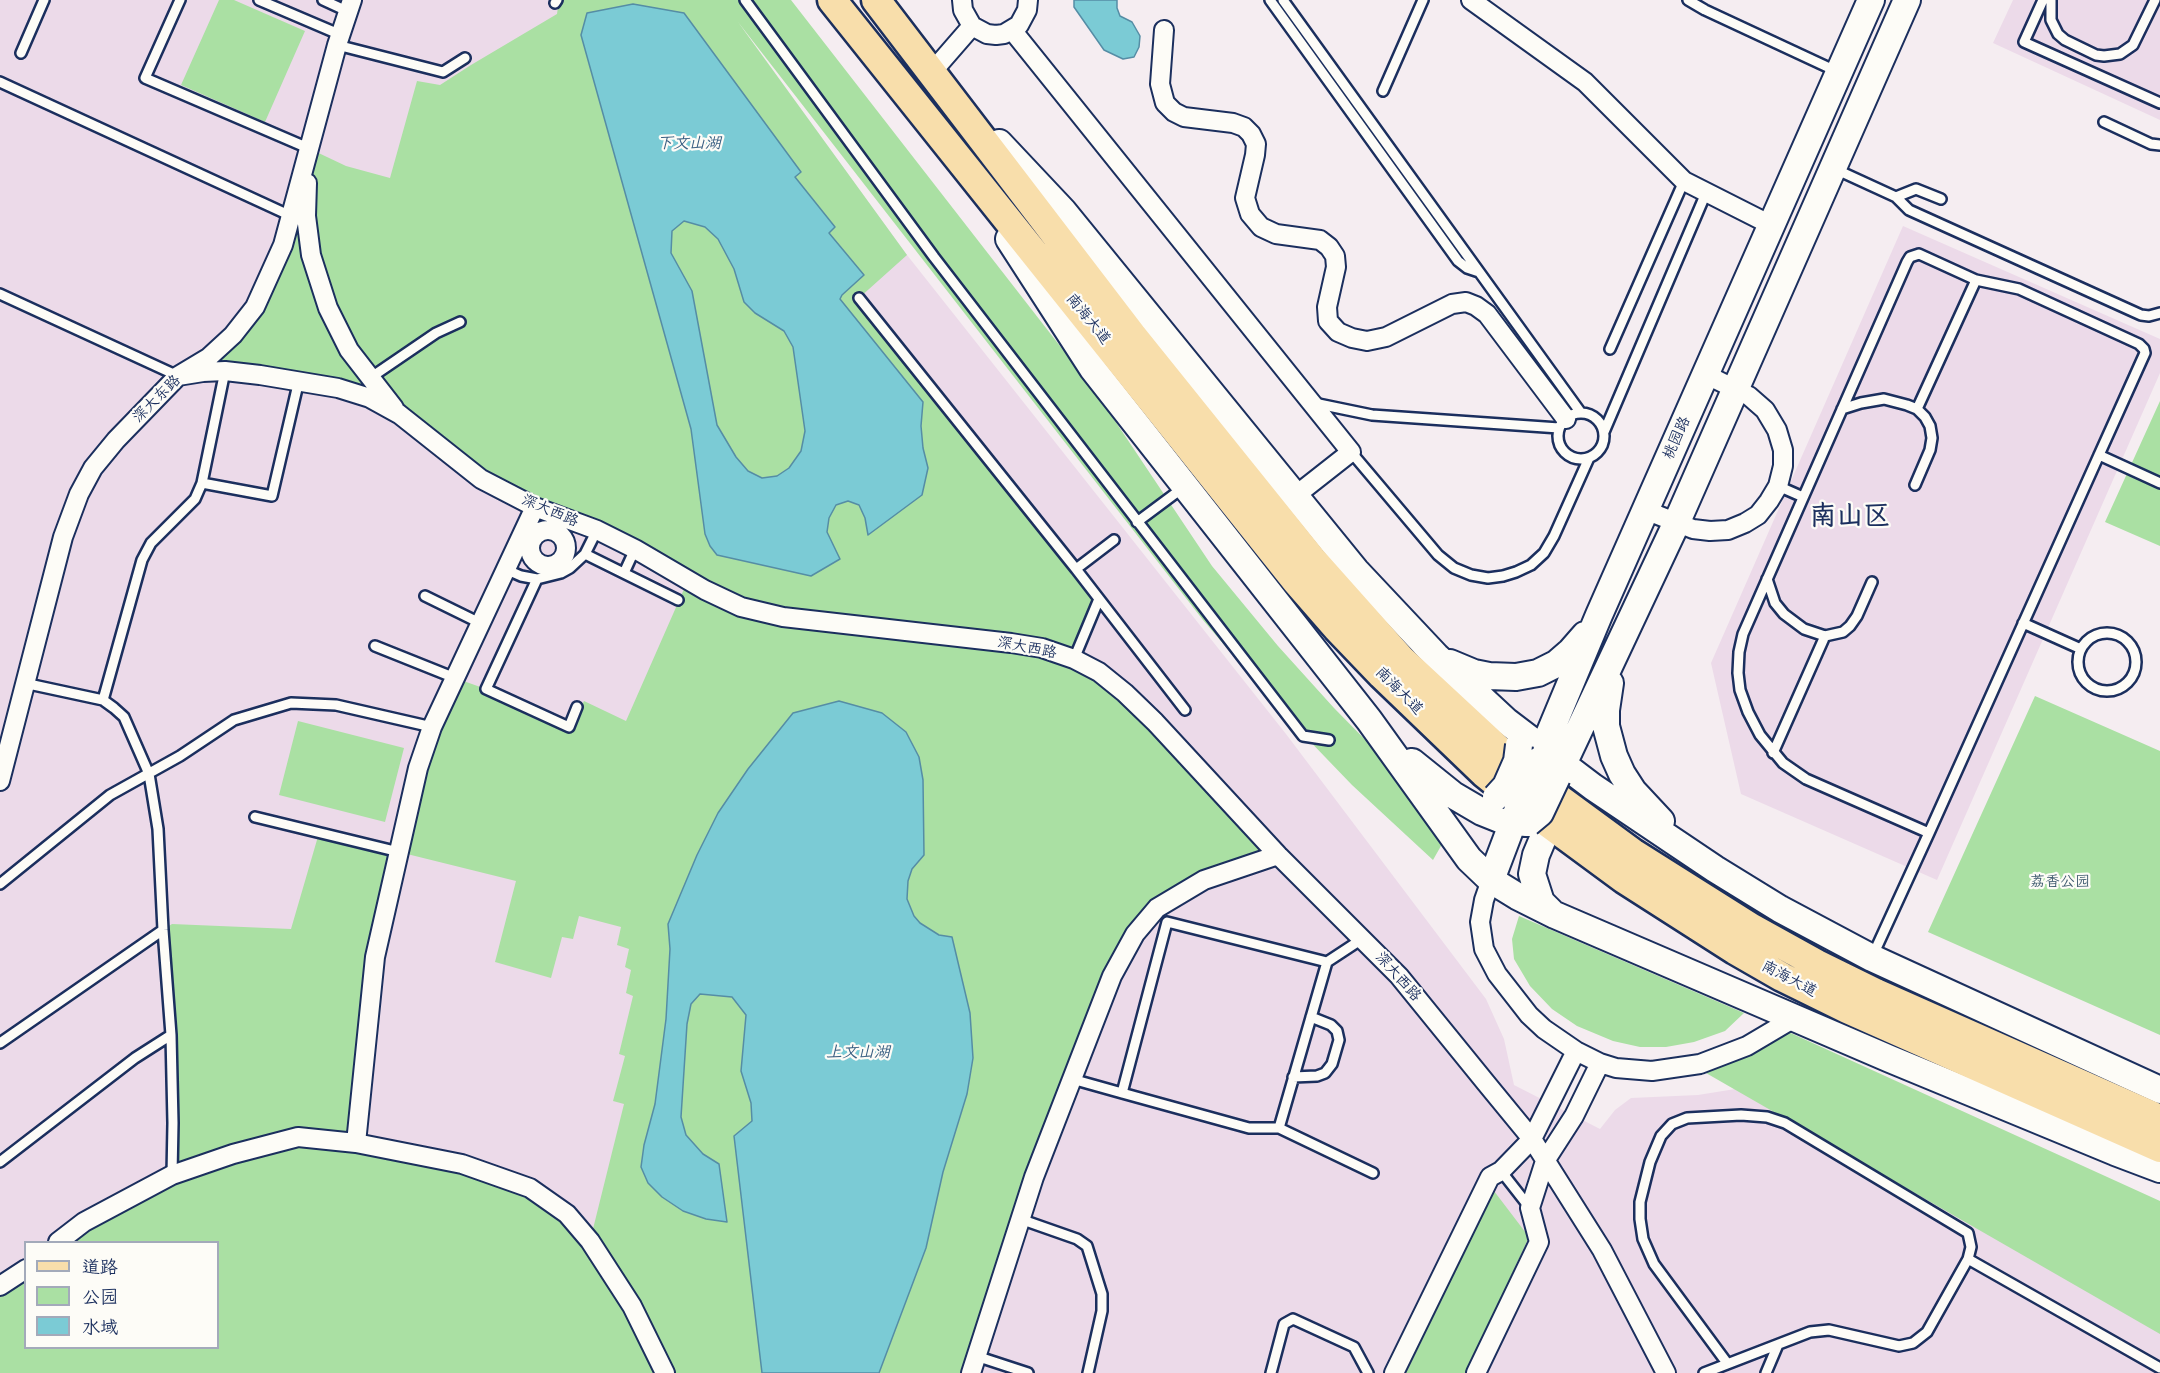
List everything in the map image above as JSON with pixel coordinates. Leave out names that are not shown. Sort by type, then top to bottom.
[{"type":"main road","name":"南海大道","points":[[832,0],[1296,581],[1382,675],[1484,773],[1528,809],[1624,879],[1725,944],[1782,976],[1847,1009],[2160,1148]]},
{"type":"main road","name":"南海大道","points":[[876,0],[1132,335],[1312,559],[1401,659],[1498,750],[1539,784],[1633,853],[1780,944],[1876,993],[2160,1119]]},
{"type":"main road","name":"桃园路","points":[[1555,768],[1599,615],[1871,0]]},
{"type":"main road","points":[[1491,880],[1525,824],[1540,813],[1555,768],[1620,645],[1676,524],[1907,0]]},
{"type":"main road","points":[[932,72],[1063,211],[1356,571],[1436,656],[1555,768],[1780,909],[1872,958],[2160,1090]]},
{"type":"main road","points":[[950,148],[1093,369],[1369,720],[1469,859],[1491,880],[1555,915],[2160,1169]]},
{"type":"main road","points":[[1436,656],[1458,668],[1489,676],[1516,677],[1538,673],[1556,664],[1571,651],[1599,615]]},
{"type":"main road","points":[[1620,645],[1606,710],[1606,726],[1614,756],[1633,791],[1655,815],[1715,869]]},
{"type":"main road","points":[[1369,720],[1420,769],[1453,795],[1482,812],[1525,824]]},
{"type":"main road","points":[[1453,795],[1479,800],[1496,797],[1506,786],[1517,760],[1555,768]]},
{"type":"main road","points":[[1525,824],[1536,855],[1532,874],[1541,902],[1555,915]]},
{"type":"street","points":[[962,0],[963,10],[972,26],[979,31],[996,35],[1012,30],[1024,18],[1028,0]]},
{"type":"street","points":[[1471,0],[1585,82],[1684,181],[1772,225]]},
{"type":"street","name":"深大东路","points":[[0,782],[63,537],[79,494],[93,468],[116,440],[178,376],[208,358],[233,334],[255,307],[273,270],[291,216],[308,148],[350,6]]},
{"type":"street","points":[[932,72],[972,26]]},
{"type":"street","points":[[1012,30],[1351,452],[1294,496]]},
{"type":"street","points":[[1164,30],[1160,84],[1166,103],[1174,112],[1184,117],[1233,123],[1244,127],[1256,144],[1245,198],[1250,214],[1261,227],[1276,234],[1320,240],[1335,256],[1336,267],[1327,307],[1329,321],[1338,332],[1367,341],[1386,337],[1452,304],[1466,302],[1487,314],[1569,420]]},
{"type":"street","points":[[308,148],[306,216],[311,255],[328,308],[349,351],[399,414]]},
{"type":"street","name":"深大西路","points":[[178,376],[225,371],[299,380],[338,388],[370,399],[399,414],[481,479],[535,507],[597,530],[724,600],[751,609],[783,617],[1042,648],[1074,659],[1099,672],[1133,700],[1278,855],[1399,976],[1532,1139],[1602,1250],[1666,1373]]},
{"type":"street","points":[[1645,510],[1693,529],[1728,530],[1745,524],[1758,515],[1778,486],[1783,458],[1777,430],[1765,410],[1749,396],[1705,374]]},
{"type":"street","points":[[356,1143],[375,957],[418,768],[432,727],[535,507]]},
{"type":"street","points":[[974,1365],[1020,1219],[1072,1079],[1112,976],[1135,934],[1204,880],[1278,855]]},
{"type":"street","points":[[1491,880],[1480,922],[1481,936],[1489,960],[1505,986],[1544,1029],[1576,1051],[1600,1063],[1616,1068],[1652,1071],[1700,1064],[1747,1046],[1796,1017]]},
{"type":"street","points":[[1394,1373],[1490,1177],[1501,1171],[1532,1139],[1576,1051]]},
{"type":"street","points":[[1476,1373],[1539,1242],[1530,1208],[1545,1161],[1574,1116],[1600,1063]]},
{"type":"street","points":[[59,1241],[84,1222],[172,1175],[233,1154],[298,1137],[356,1143],[462,1164],[530,1188],[567,1214],[591,1241],[632,1306],[664,1373]]},
{"type":"street","points":[[0,1286],[24,1270]]},
{"type":"lane","points":[[21,53],[44,0]]},
{"type":"lane","points":[[180,0],[145,78],[308,148]]},
{"type":"lane","points":[[259,0],[339,40],[443,72],[465,58]]},
{"type":"lane","points":[[323,0],[350,6]]},
{"type":"lane","points":[[745,0],[933,257],[1303,736],[1329,740]]},
{"type":"lane","points":[[1270,0],[1458,261],[1467,268],[1480,272]]},
{"type":"lane","points":[[1283,0],[1480,272],[1569,420]]},
{"type":"lane","points":[[1383,90],[1423,0]]},
{"type":"lane","points":[[1688,0],[1839,72]]},
{"type":"lane","points":[[2043,0],[2024,42],[2160,103]]},
{"type":"lane","points":[[2050,0],[2051,20],[2058,34],[2065,40],[2096,55],[2104,56],[2120,54],[2133,45],[2155,0]]},
{"type":"lane","points":[[0,82],[291,216]]},
{"type":"lane","points":[[2104,123],[2151,144],[2160,145]]},
{"type":"lane","points":[[1833,168],[1896,197],[1909,210],[2141,315],[2160,313]]},
{"type":"lane","points":[[1610,349],[1684,181]]},
{"type":"lane","points":[[1896,197],[1916,189],[1941,200]]},
{"type":"lane","points":[[1569,420],[1558,436],[1562,450],[1574,459],[1589,459],[1597,454],[1602,446],[1604,432],[1706,193]]},
{"type":"lane","points":[[1872,958],[1929,833],[2144,356],[2144,349],[2139,344],[2019,289],[1976,280],[1924,255],[1914,255],[1910,257],[1743,634],[1738,673],[1740,690],[1748,712],[1773,753],[1783,764],[1806,778],[1929,833]]},
{"type":"lane","points":[[1917,410],[1976,280]]},
{"type":"lane","points":[[0,294],[178,376]]},
{"type":"lane","points":[[859,298],[1076,569],[1185,710]]},
{"type":"lane","points":[[370,378],[435,333],[460,322]]},
{"type":"lane","points":[[103,700],[142,560],[151,543],[195,499],[202,483],[225,371]]},
{"type":"lane","points":[[202,483],[272,496],[299,380]]},
{"type":"lane","points":[[1842,409],[1884,399],[1897,401],[1917,410],[1930,426],[1932,438],[1930,450],[1915,485]]},
{"type":"lane","points":[[1312,403],[1372,415],[1569,420],[1597,418],[1604,432]]},
{"type":"lane","points":[[1351,452],[1438,555],[1454,568],[1471,575],[1488,578],[1516,572],[1531,565],[1544,553],[1589,459]]},
{"type":"lane","points":[[2099,455],[2160,483]]},
{"type":"lane","points":[[1778,486],[1803,497]]},
{"type":"lane","points":[[1137,522],[1184,487]]},
{"type":"lane","points":[[505,569],[520,576],[540,572],[561,573],[585,554],[597,530]]},
{"type":"lane","points":[[1076,569],[1114,540]]},
{"type":"lane","points":[[624,573],[635,549]]},
{"type":"lane","points":[[585,554],[678,600]]},
{"type":"lane","points":[[540,572],[486,688],[569,726],[577,707]]},
{"type":"lane","points":[[1767,579],[1775,603],[1784,614],[1804,629],[1824,636],[1843,632],[1850,626],[1872,582]]},
{"type":"lane","points":[[424,596],[480,623]]},
{"type":"lane","points":[[1074,659],[1099,599]]},
{"type":"lane","points":[[2023,623],[2081,649]]},
{"type":"lane","points":[[2104,633],[2122,637],[2130,644],[2134,652],[2135,671],[2124,686],[2101,691],[2083,679],[2079,671],[2078,660],[2081,649],[2085,642],[2104,633]]},
{"type":"lane","points":[[1773,753],[1824,636]]},
{"type":"lane","points":[[375,646],[455,678]]},
{"type":"lane","points":[[24,683],[103,700],[124,717],[149,774],[158,829],[171,1035],[174,1124],[172,1175]]},
{"type":"lane","points":[[0,884],[110,795],[180,756],[234,720],[291,704],[336,705],[432,727]]},
{"type":"lane","points":[[255,817],[399,852]]},
{"type":"lane","points":[[1122,1093],[1162,915],[1327,962]]},
{"type":"lane","points":[[0,1043],[163,930]]},
{"type":"lane","points":[[1279,1128],[1327,962],[1362,939]]},
{"type":"lane","points":[[1293,1077],[1317,1076],[1325,1072],[1332,1064],[1339,1040],[1337,1031],[1331,1025],[1311,1017]]},
{"type":"lane","points":[[0,1162],[135,1058],[171,1035]]},
{"type":"lane","points":[[1072,1079],[1249,1128],[1279,1128],[1373,1173]]},
{"type":"lane","points":[[1704,1373],[1777,1347],[1810,1332],[1829,1330],[1899,1346],[1913,1343],[1927,1332],[1968,1259],[1971,1247],[1968,1233],[1785,1123],[1767,1117],[1741,1115],[1687,1119],[1672,1124],[1661,1136],[1650,1162],[1640,1202],[1643,1239],[1654,1264],[1727,1363]]},
{"type":"lane","points":[[1501,1171],[1530,1208]]},
{"type":"lane","points":[[1020,1219],[1077,1239],[1087,1246],[1102,1294],[1102,1311],[1088,1373]]},
{"type":"lane","points":[[1968,1259],[2160,1368]]},
{"type":"lane","points":[[1271,1373],[1284,1324],[1293,1319],[1354,1347],[1368,1373]]},
{"type":"lane","points":[[1766,1373],[1777,1347]]},
{"type":"lane","points":[[974,1365],[1028,1373]]},
{"type":"shaded area","points":[[0,0],[721,0],[907,255],[1286,734],[1486,999],[1504,1039],[1514,1085],[1600,1129],[1615,1110],[1631,1098],[1698,1095],[1760,1085],[2160,1332],[2160,1373],[0,1373]]},
{"type":"shaded area","points":[[2013,0],[2160,0],[2160,120],[1993,43]]},
{"type":"shaded area","points":[[1903,226],[2160,339],[2160,373],[1937,880],[1741,794],[1711,663]]},
{"type":"green space","points":[[219,0],[234,0],[305,31],[265,122],[181,85]]},
{"type":"green space","points":[[559,0],[791,0],[1095,391],[1212,566],[1278,646],[1334,708],[1392,767],[1454,823],[1433,860],[1352,785],[1275,705],[1203,620],[738,22],[907,255],[859,298],[1099,599],[1074,659],[1099,672],[1278,855],[1157,908],[1112,976],[971,1373],[0,1373],[0,1286],[24,1270],[24,1349],[219,1349],[219,1241],[60,1241],[172,1175],[163,930],[172,924],[291,929],[319,833],[399,851],[455,678],[486,689],[572,727],[584,701],[626,721],[688,580],[535,507],[370,398],[203,372],[255,307],[308,148],[346,166],[390,178],[417,81],[440,85],[557,14]],"holes":[[[399,852],[516,881],[495,962],[551,978],[562,937],[573,939],[579,916],[621,927],[617,945],[629,949],[625,967],[631,970],[626,993],[633,996],[619,1054],[625,1056],[613,1101],[624,1104],[590,1241],[530,1188],[356,1142]]]},
{"type":"green space","points":[[2160,401],[2160,546],[2105,522]]},
{"type":"green space","name":"荔香公园","points":[[2035,696],[2160,751],[2160,1035],[1928,932]]},
{"type":"green space","points":[[298,721],[404,748],[385,822],[279,795]]},
{"type":"green space","points":[[1519,916],[1744,1013],[1725,1031],[1694,1042],[1666,1047],[1640,1047],[1613,1041],[1577,1026],[1552,1009],[1530,986],[1514,959],[1512,939]]},
{"type":"green space","points":[[1784,1030],[2160,1201],[2160,1334],[1706,1073]]},
{"type":"green space","points":[[1494,1191],[1529,1237],[1466,1373],[1406,1373]]},
{"type":"water","points":[[1074,0],[1117,0],[1120,16],[1132,22],[1140,36],[1139,47],[1134,57],[1123,59],[1104,50],[1074,7]]},
{"type":"water","name":"下文山湖","points":[[633,4],[684,13],[801,172],[795,177],[835,227],[829,233],[864,275],[840,299],[923,402],[921,426],[928,468],[922,495],[868,535],[865,518],[859,505],[848,501],[836,505],[829,518],[827,532],[840,559],[811,576],[717,555],[705,534],[691,429],[581,35],[587,13]],"holes":[[[684,221],[705,227],[718,239],[734,269],[744,302],[755,313],[784,331],[793,347],[805,431],[801,451],[789,468],[777,476],[762,478],[748,471],[736,457],[717,425],[692,291],[671,253],[672,231]]]},
{"type":"water","name":"上文山湖","points":[[839,701],[882,713],[906,732],[919,757],[923,780],[924,855],[912,869],[908,881],[907,899],[914,916],[920,923],[939,935],[952,937],[970,1013],[973,1058],[967,1094],[943,1172],[926,1248],[879,1373],[762,1373],[734,1136],[752,1121],[751,1103],[741,1071],[746,1015],[732,997],[700,994],[691,1004],[687,1024],[681,1117],[686,1135],[703,1154],[719,1164],[727,1222],[706,1219],[683,1211],[662,1197],[648,1183],[641,1167],[644,1145],[655,1104],[666,1019],[670,949],[668,924],[697,855],[718,813],[748,769],[793,713]]},
{"type":"district","name":"南山区","points":[[1850,517]]}]
